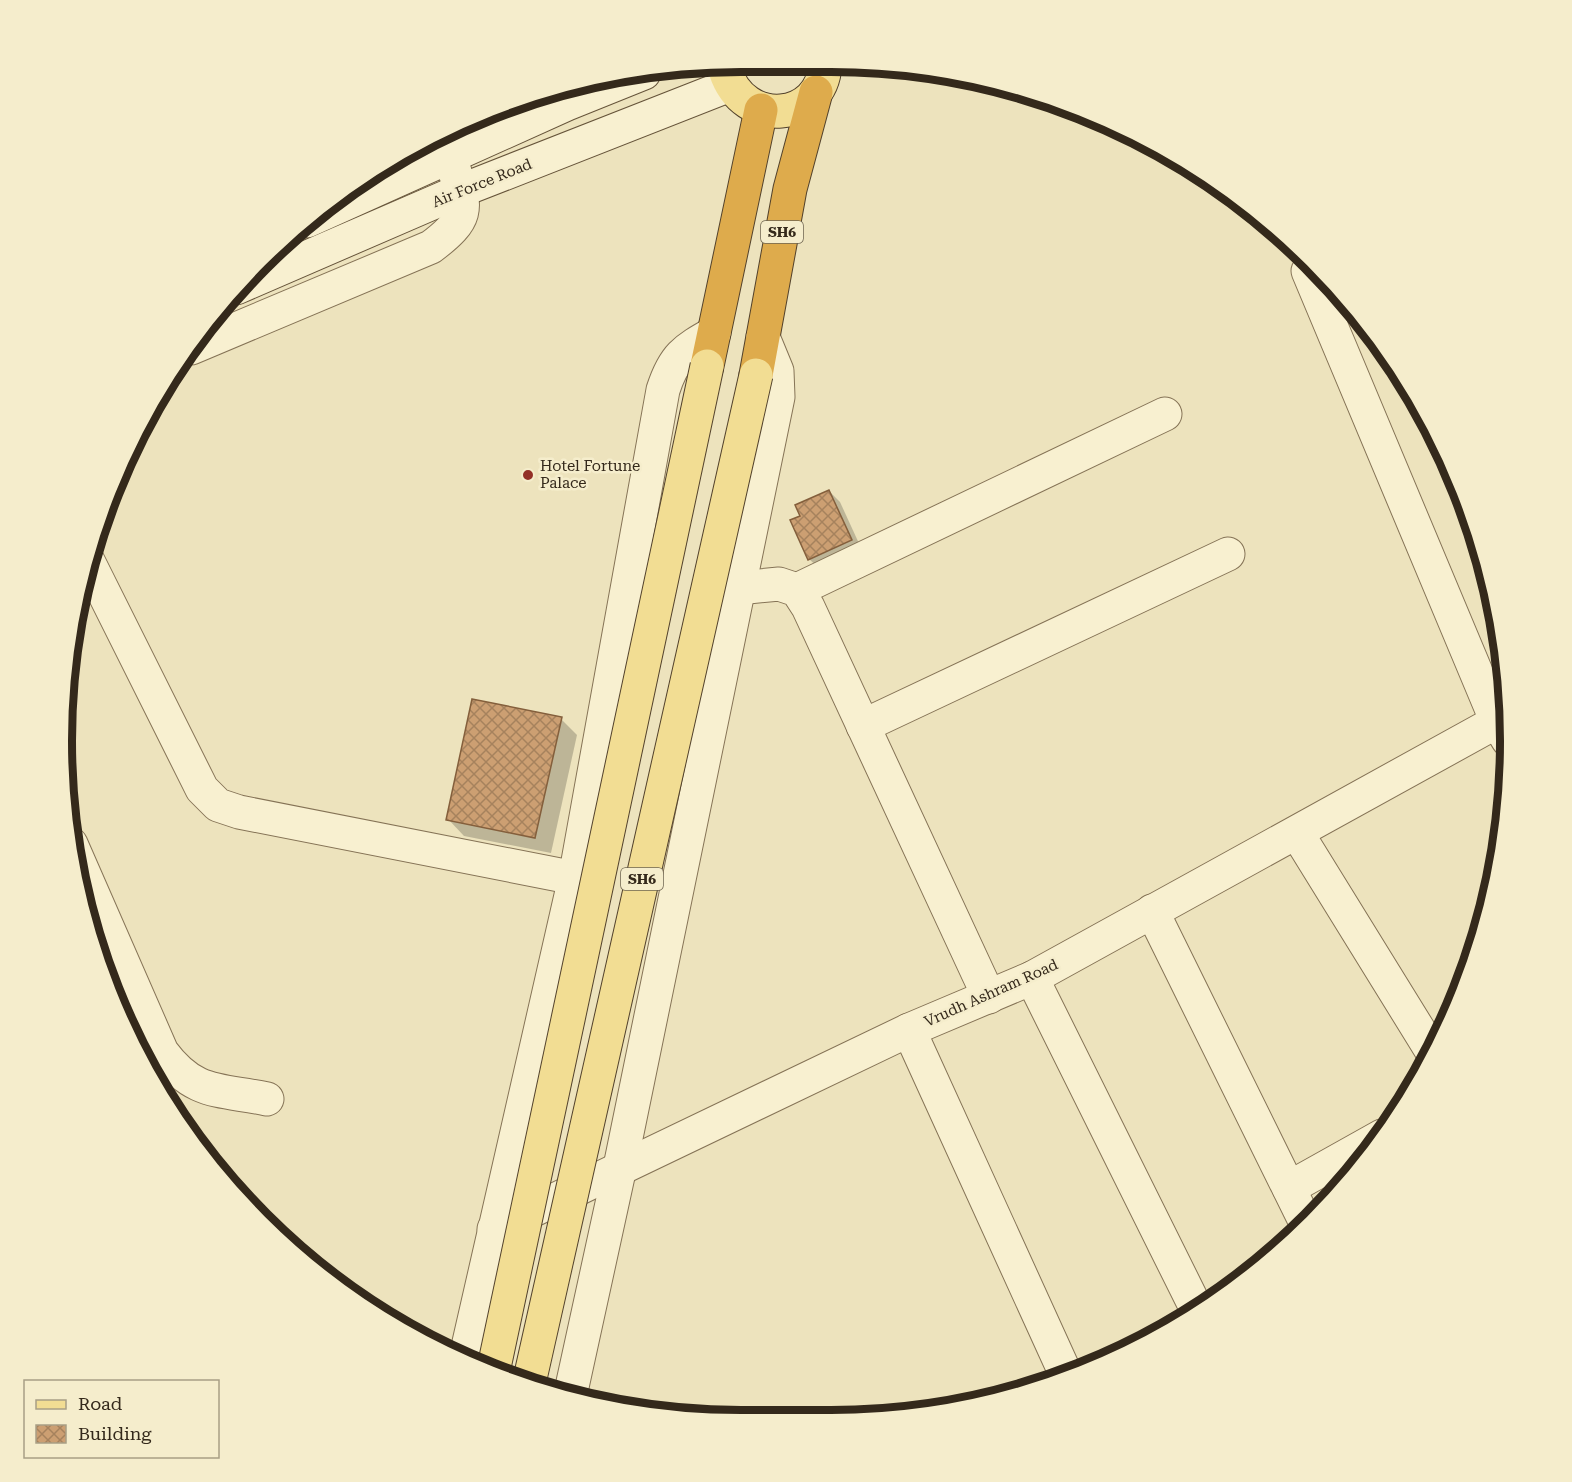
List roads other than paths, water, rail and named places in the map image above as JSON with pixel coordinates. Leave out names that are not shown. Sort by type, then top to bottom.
[{"type":"highway","name":"SH6","points":[[756,375],[790,189],[821,78]]},
{"type":"highway","name":"SH6","points":[[707,366],[761,110]]},
{"type":"main road","points":[[727,77],[743,100],[761,110]]},
{"type":"main road","name":"SH6","points":[[761,110],[781,111],[801,105],[821,78]]},
{"type":"main road","name":"SH6","points":[[495,1363],[707,366]]},
{"type":"main road","name":"SH6","points":[[531,1375],[756,375]]},
{"type":"street","name":"Air Force Road","points":[[258,278],[727,77]]},
{"type":"street","points":[[358,193],[445,145],[567,104],[617,84]]},
{"type":"street","points":[[204,343],[431,248],[454,230],[464,207],[445,145]]},
{"type":"street","points":[[1309,273],[1499,715]]},
{"type":"street","points":[[467,1351],[575,878],[663,390],[670,368],[682,351],[714,333]]},
{"type":"street","points":[[572,1388],[620,1167],[778,397],[777,370],[763,337]]},
{"type":"street","points":[[797,590],[1165,414]]},
{"type":"street","points":[[863,726],[1228,554]]},
{"type":"street","points":[[94,573],[202,789],[218,805],[250,814],[575,878]]},
{"type":"street","points":[[738,588],[779,584],[797,590],[808,607],[989,998]]},
{"type":"street","name":"Vrudh Ashram Road","points":[[494,1229],[909,1030],[1032,978],[1297,833],[1500,728]]},
{"type":"street","points":[[1297,833],[1428,1043]]},
{"type":"street","points":[[87,881],[162,1052],[172,1066],[194,1085],[267,1099]]},
{"type":"street","points":[[1152,911],[1302,1216]]},
{"type":"street","points":[[1032,978],[1193,1303]]},
{"type":"street","points":[[909,1030],[1063,1368]]},
{"type":"street","points":[[1289,1188],[1363,1147]]},
{"type":"place","name":"Hotel Fortune Palace","points":[[528,475]]}]
